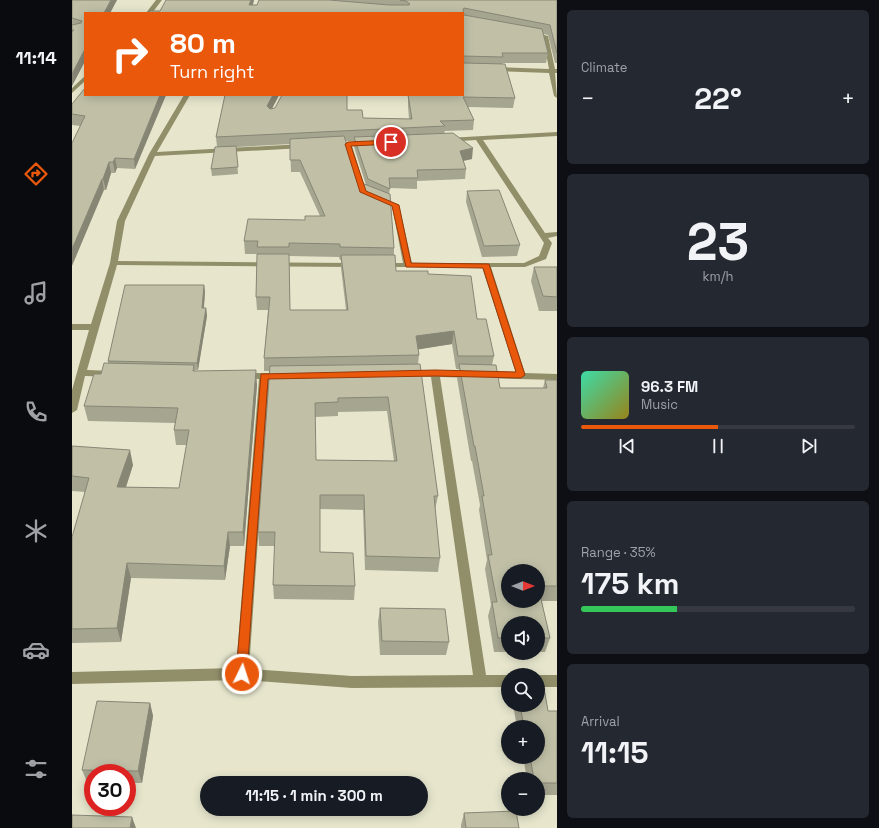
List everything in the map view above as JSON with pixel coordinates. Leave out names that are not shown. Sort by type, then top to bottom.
[{"type":"street","points":[[150,12],[159,0]]},
{"type":"street","points":[[522,32],[545,36],[554,70],[557,96]]},
{"type":"street","points":[[485,69],[554,70]]},
{"type":"street","points":[[72,91],[84,79]]},
{"type":"street","points":[[72,410],[81,373],[114,263],[121,221],[152,154],[185,96]]},
{"type":"street","points":[[440,140],[557,134]]},
{"type":"street","points":[[376,265],[525,265],[543,257],[548,243],[478,138]]},
{"type":"street","points":[[327,145],[371,143]]},
{"type":"street","points":[[348,144],[363,192],[395,205],[408,265]]},
{"type":"street","points":[[152,154],[311,146]]},
{"type":"street","points":[[543,236],[557,234]]},
{"type":"street","points":[[114,263],[361,265]]},
{"type":"street","points":[[486,266],[521,375]]},
{"type":"street","points":[[72,327],[95,327]]},
{"type":"street","points":[[81,373],[121,374]]},
{"type":"street","points":[[435,373],[480,681]]},
{"type":"street","points":[[396,374],[435,373],[557,377]]},
{"type":"street","points":[[232,376],[288,376]]},
{"type":"street","points":[[242,674],[264,376]]},
{"type":"street","points":[[72,678],[242,674],[352,682],[501,681]]},
{"type":"street","points":[[545,681],[557,681]]},
{"type":"building","points":[[72,0],[111,0],[105,12],[84,12],[84,51],[72,74],[72,32],[74,30],[72,30],[72,25],[81,23],[82,21],[72,18]]},
{"type":"building","points":[[166,0],[251,0],[249,5],[257,5],[259,0],[329,0],[389,5],[409,5],[410,4],[406,1],[400,0],[557,0],[557,53],[550,25],[464,8],[463,12],[149,12],[160,11]]},
{"type":"building","points":[[464,15],[542,29],[548,53],[502,53],[503,57],[464,56]]},
{"type":"building","points":[[464,63],[505,64],[515,98],[463,97],[474,120],[440,121],[445,126],[216,137],[225,96],[272,96],[267,106],[270,109],[275,108],[281,96],[347,96],[347,110],[362,110],[363,118],[412,119],[408,96],[464,96]]},
{"type":"building","points":[[84,89],[84,96],[160,96],[134,159],[115,158],[113,162],[109,162],[72,249],[72,143],[85,116],[72,114],[72,104]]},
{"type":"building","points":[[453,133],[473,148],[460,151],[466,169],[417,170],[418,178],[389,178],[390,189],[368,179],[354,137]]},
{"type":"building","points":[[344,136],[359,182],[390,194],[394,248],[340,247],[340,244],[289,243],[289,247],[257,247],[258,241],[244,241],[248,219],[305,220],[305,216],[325,216],[300,160],[290,160],[290,139]]},
{"type":"building","points":[[236,146],[238,167],[211,169],[215,147]]},
{"type":"building","points":[[499,190],[520,245],[484,246],[467,191]]},
{"type":"building","points":[[257,254],[289,254],[290,310],[348,310],[341,255],[395,255],[396,271],[428,271],[428,274],[471,276],[477,319],[486,319],[494,356],[458,356],[454,331],[416,336],[419,355],[264,358],[270,297],[256,297]]},
{"type":"building","points":[[534,267],[557,267],[557,297],[543,296]]},
{"type":"building","points":[[125,285],[204,285],[202,308],[206,308],[197,363],[108,361]]},
{"type":"building","points":[[104,363],[194,365],[193,371],[256,370],[243,532],[228,532],[224,566],[127,563],[117,628],[72,629],[72,537],[89,478],[72,476],[72,446],[130,450],[117,487],[179,488],[189,430],[174,430],[178,408],[84,406],[94,374],[101,374]]},
{"type":"building","points":[[420,364],[438,496],[434,496],[440,558],[366,556],[364,495],[320,495],[320,552],[353,553],[355,586],[273,585],[275,532],[258,532],[270,366]],"holes":[[[388,397],[397,461],[316,460],[315,403],[338,402],[338,398]]]},
{"type":"building","points":[[459,364],[496,365],[500,388],[547,388],[545,380],[557,380],[557,586],[545,586],[545,564],[501,564],[501,608],[543,608],[545,616],[501,616],[501,638],[498,638],[492,602],[497,602],[488,555],[492,555],[475,446]]},
{"type":"building","points":[[380,608],[445,609],[449,642],[382,641]]},
{"type":"building","points":[[545,616],[550,638],[545,638]]},
{"type":"building","points":[[545,694],[548,711],[557,711],[557,783],[545,783],[545,772],[533,772],[531,764],[545,764],[545,720],[523,720],[521,712],[545,712]]},
{"type":"building","points":[[97,701],[150,703],[138,771],[136,771],[136,764],[84,764],[84,770],[82,770]]},
{"type":"building","points":[[501,812],[501,816],[517,816],[519,828],[466,828],[464,813]]},
{"type":"building","points":[[72,815],[132,817],[130,828],[72,828]]},
{"type":"route","points":[[242,674],[264,376],[435,373],[521,375],[486,266],[408,265],[395,205],[363,192],[348,144],[391,142]]}]
